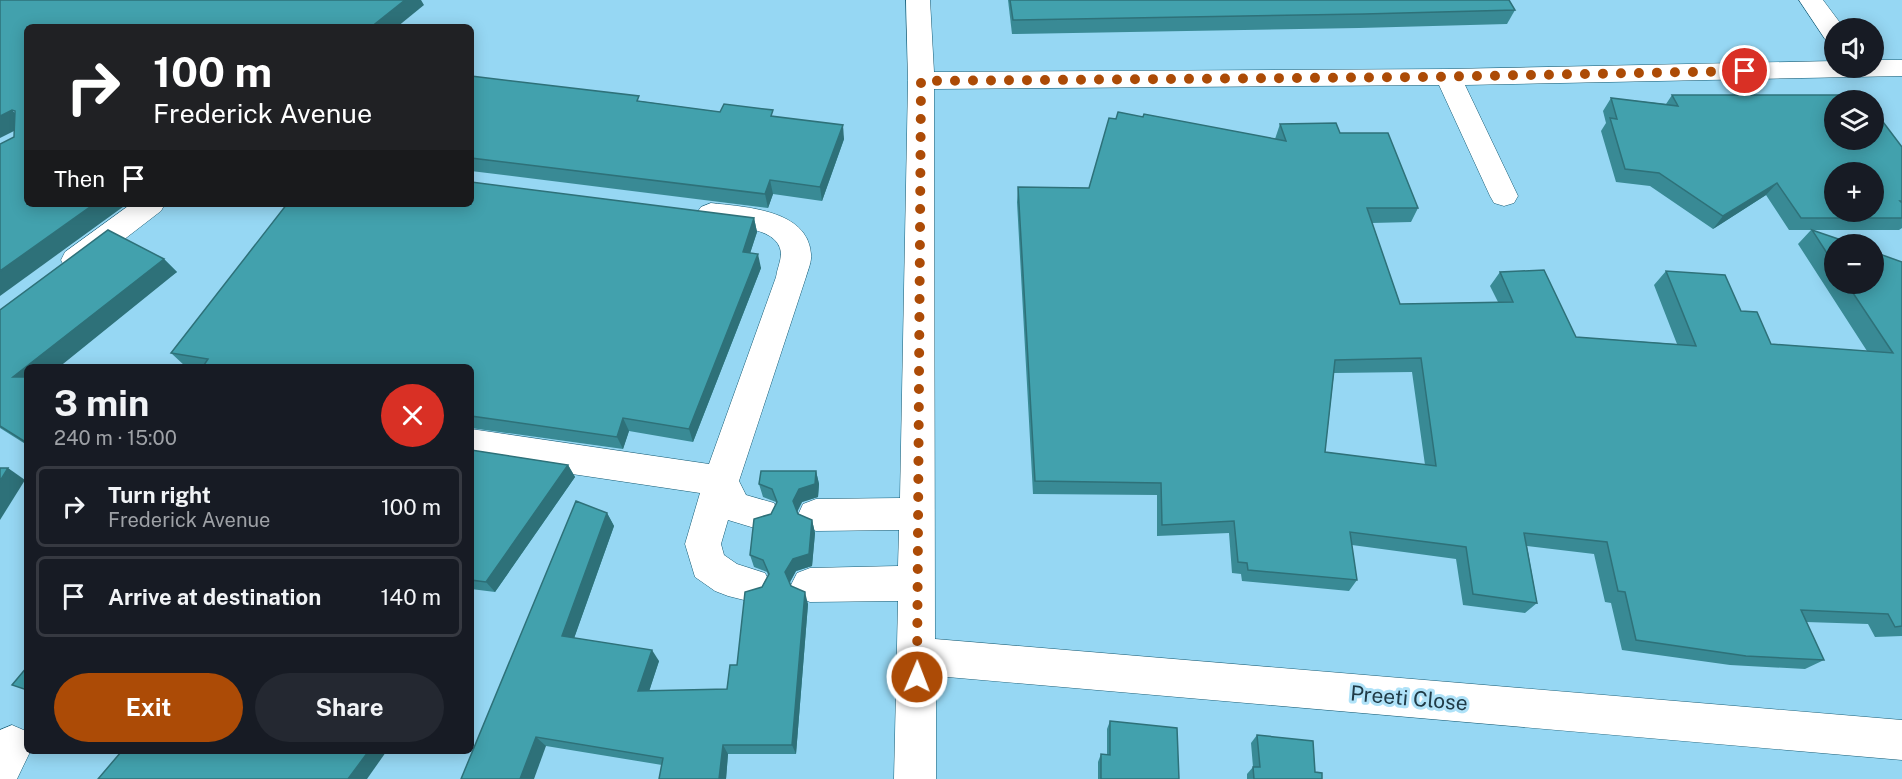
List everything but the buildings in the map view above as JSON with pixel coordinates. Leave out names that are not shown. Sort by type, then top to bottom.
[{"type":"street","points":[[915,779],[920,514],[921,81],[918,0]]},
{"type":"street","points":[[1811,0],[1824,19]]},
{"type":"street","points":[[921,81],[1448,77],[1824,69]]},
{"type":"street","points":[[1884,70],[1899,72]]},
{"type":"street","points":[[1448,77],[1504,196]]},
{"type":"street","points":[[57,274],[147,207]]},
{"type":"street","points":[[682,210],[764,220],[785,231],[796,252],[791,277],[721,481],[703,544],[708,565],[728,579],[752,585]]},
{"type":"street","points":[[474,444],[721,481]]},
{"type":"street","points":[[721,481],[726,500],[741,511],[761,514]]},
{"type":"street","points":[[816,515],[920,514]]},
{"type":"street","points":[[810,585],[918,583]]},
{"type":"street","name":"Preeti Close","points":[[917,656],[1902,740]]},
{"type":"route","points":[[917,677],[920,514],[921,81],[1424,77],[1745,71]]}]
